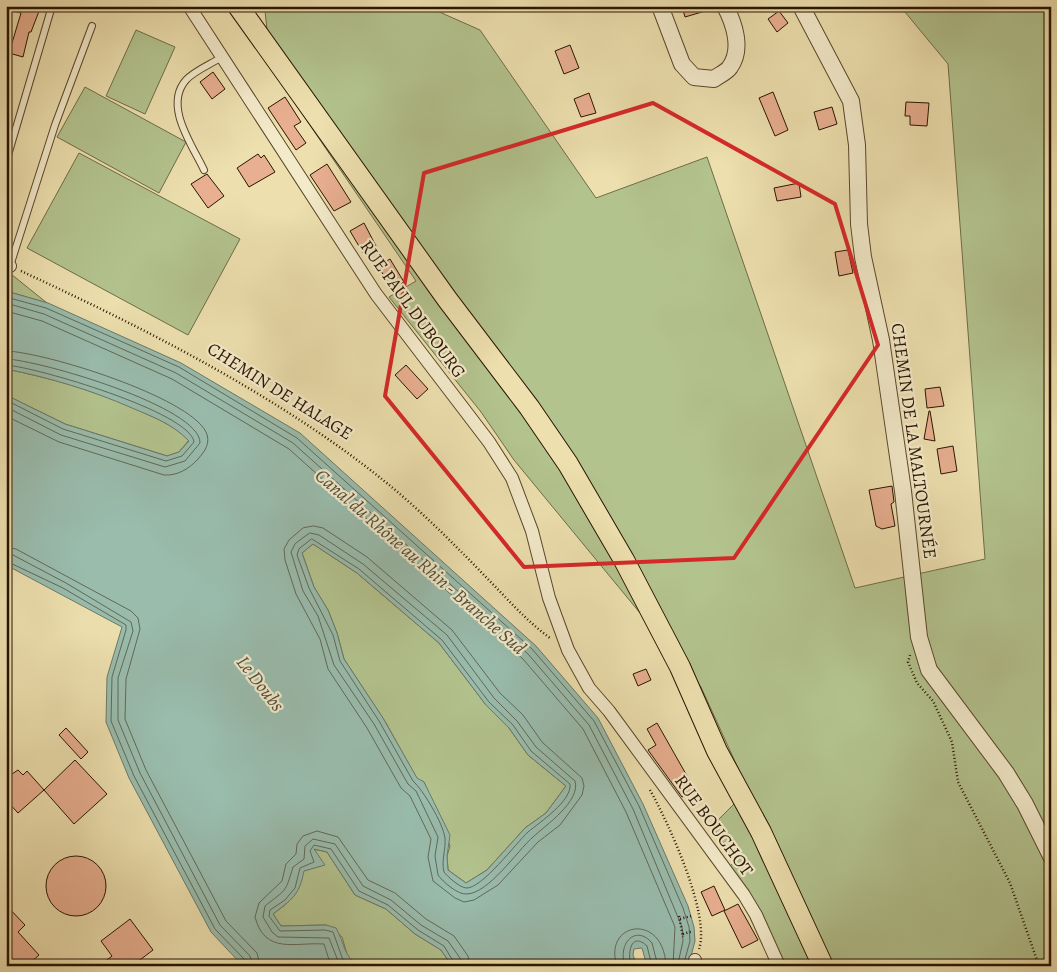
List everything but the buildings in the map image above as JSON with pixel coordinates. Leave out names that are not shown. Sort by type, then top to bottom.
[{"type":"main road","points":[[238,6],[447,299],[558,448],[624,560],[680,667],[712,742],[761,832],[823,966]]},
{"type":"street","name":"RUE PAUL DUBOURG","points":[[189,6],[376,294],[489,442],[512,478],[532,531],[549,598],[568,650],[589,688],[609,711]]},
{"type":"street","points":[[660,6],[682,64],[694,77],[714,79],[730,67],[736,49],[734,24],[725,6]]},
{"type":"street","name":"CHEMIN DE LA MALTOURNÉE","points":[[801,6],[851,101],[857,145],[859,224],[863,257],[881,340],[902,481],[919,637],[929,670],[1006,773],[1026,804],[1051,856]]},
{"type":"street","name":"RUE BOUCHOT","points":[[609,711],[744,895],[756,915],[779,966]]},
{"type":"lane","points":[[6,162],[52,6]]},
{"type":"lane","points":[[8,264],[55,124],[92,26]]},
{"type":"lane","points":[[204,170],[179,116],[179,98],[186,80],[222,57]]},
{"type":"path","name":"CHEMIN DE HALAGE","points":[[8,264],[184,353],[305,424],[383,481],[465,555],[535,627],[568,650]]},
{"type":"path","points":[[919,637],[911,645],[908,662],[917,683],[933,701],[952,742],[958,782],[1010,883],[1039,966]]},
{"type":"path","points":[[646,782],[660,808],[689,879],[701,926],[701,943],[695,963]]},
{"type":"path","points":[[691,916],[679,917],[683,936],[693,931]]},
{"type":"highlighted area","points":[[653,103],[835,204],[878,345],[734,558],[524,567],[385,396],[424,173]]},
{"type":"green space","points":[[271,6],[426,6],[480,30],[596,198],[707,157],[855,588],[985,559],[948,64],[900,6],[1051,6],[1051,966],[785,966],[761,912],[730,866],[736,861],[716,833],[715,824],[748,790],[701,687],[514,460],[481,412],[389,297],[416,281],[271,68],[265,11]]},
{"type":"green space","points":[[136,30],[175,47],[145,114],[106,96]]},
{"type":"green space","points":[[85,87],[186,142],[159,193],[57,137]]},
{"type":"green space","points":[[79,153],[240,239],[188,335],[27,248]]},
{"type":"green space","points":[[6,270],[47,303],[6,291]]},
{"type":"green space","points":[[6,369],[71,385],[134,408],[163,422],[189,440],[179,452],[167,456],[65,424],[6,395]]},
{"type":"green space","points":[[313,544],[357,573],[439,643],[486,705],[509,728],[528,755],[566,786],[546,813],[525,828],[487,870],[466,883],[448,870],[447,856],[450,846],[424,782],[417,779],[386,723],[344,659],[328,610],[314,587],[302,553]]},
{"type":"green space","points":[[313,849],[327,852],[355,895],[386,909],[415,934],[441,950],[452,966],[358,965],[348,958],[342,937],[326,925],[281,926],[273,914],[294,896],[303,871],[324,865]]},
{"type":"water","points":[[6,291],[48,303],[181,363],[300,433],[536,646],[598,718],[643,804],[688,906],[694,927],[695,941],[690,960],[697,966],[647,966],[642,948],[634,949],[633,955],[637,966],[452,966],[441,950],[415,934],[386,909],[355,895],[327,852],[314,849],[325,865],[304,871],[297,892],[273,914],[281,926],[326,925],[336,928],[350,959],[359,965],[368,961],[377,966],[243,966],[211,932],[129,778],[106,722],[107,677],[122,627],[6,565],[6,395],[65,424],[167,456],[179,452],[189,441],[176,430],[162,422],[117,402],[70,385],[6,369]],"holes":[[[313,544],[357,573],[439,643],[486,705],[509,728],[528,755],[566,786],[546,813],[525,828],[487,870],[466,883],[448,870],[447,856],[450,835],[424,782],[417,778],[383,718],[344,659],[328,610],[314,587],[302,553]]]},
{"type":"water label","name":"Canal du Rhône au Rhin - Branche Sud","points":[[421,561]]},
{"type":"water label","name":"Le Doubs","points":[[261,683]]}]
